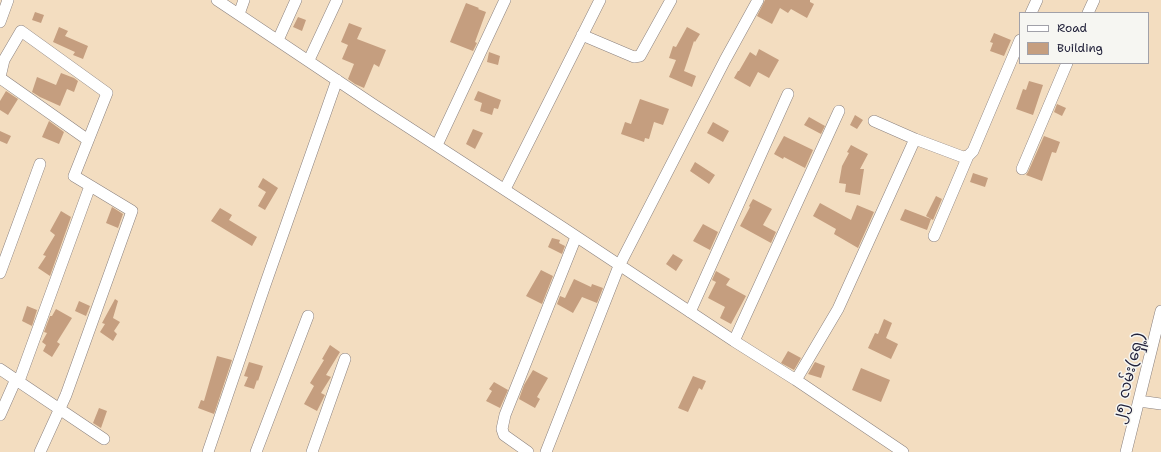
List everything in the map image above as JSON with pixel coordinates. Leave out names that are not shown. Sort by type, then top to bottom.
[{"type":"street","points":[[0,22],[8,0]]},
{"type":"street","points":[[217,0],[505,189],[619,266],[796,380],[903,452]]},
{"type":"street","points":[[239,14],[244,0]]},
{"type":"street","points":[[278,40],[296,0]]},
{"type":"street","points":[[309,60],[337,0]]},
{"type":"street","points":[[437,145],[505,0]]},
{"type":"street","points":[[505,189],[600,0]]},
{"type":"street","points":[[582,35],[634,57],[640,56],[671,0]]},
{"type":"street","points":[[546,452],[619,266],[721,67],[758,0]]},
{"type":"street","points":[[1032,12],[1037,0]]},
{"type":"street","points":[[1088,12],[1094,0]]},
{"type":"street","points":[[40,452],[66,395],[132,211],[74,176],[107,93],[20,31],[4,60],[0,77],[88,140]]},
{"type":"street","points":[[934,236],[968,156],[974,151],[1019,42]]},
{"type":"street","points":[[1022,169],[1067,64]]},
{"type":"street","points":[[208,452],[337,80]]},
{"type":"street","points":[[690,312],[788,94]]},
{"type":"street","points":[[734,341],[839,111]]},
{"type":"street","points":[[874,121],[963,157],[968,156]]},
{"type":"street","points":[[796,380],[838,309],[916,139]]},
{"type":"street","points":[[0,273],[40,164]]},
{"type":"street","points":[[0,415],[17,380],[90,186]]},
{"type":"street","points":[[528,452],[504,436],[502,429],[505,415],[576,237]]},
{"type":"street","name":"၂၅ လမ်း(ရှေ့)","points":[[1126,452],[1161,310]]},
{"type":"street","points":[[256,452],[308,316]]},
{"type":"street","points":[[312,452],[345,359]]},
{"type":"street","points":[[0,369],[104,439]]},
{"type":"street","points":[[1139,401],[1161,404]]},
{"type":"building","points":[[765,0],[810,0],[810,2],[814,4],[807,18],[791,9],[788,13],[780,8],[772,24],[757,16]]},
{"type":"building","points":[[466,3],[486,12],[475,42],[477,43],[473,51],[450,42]]},
{"type":"building","points":[[35,12],[44,15],[41,23],[32,20]]},
{"type":"building","points":[[298,17],[306,20],[302,31],[293,27]]},
{"type":"building","points":[[349,23],[362,28],[357,39],[386,50],[379,67],[374,64],[364,88],[348,79],[354,64],[342,59],[348,45],[341,42]]},
{"type":"building","points":[[59,27],[68,31],[65,36],[88,46],[83,59],[73,55],[75,52],[53,42]]},
{"type":"building","points":[[687,27],[700,34],[695,42],[694,41],[684,71],[696,76],[692,87],[669,77],[676,60],[669,58],[673,46],[676,47]]},
{"type":"building","points":[[994,33],[1011,40],[1004,56],[990,51],[993,43],[990,42]]},
{"type":"building","points":[[759,49],[779,60],[769,78],[758,72],[750,87],[734,78],[750,52],[756,56]]},
{"type":"building","points":[[489,52],[500,56],[498,65],[487,62]]},
{"type":"building","points":[[61,73],[78,81],[74,92],[67,89],[60,106],[32,92],[37,77],[56,85]]},
{"type":"building","points":[[1029,81],[1043,85],[1033,115],[1016,109],[1023,89],[1026,90]]},
{"type":"building","points":[[6,91],[18,99],[8,115],[0,110],[0,101]]},
{"type":"building","points":[[478,91],[501,100],[498,109],[494,108],[492,115],[480,111],[482,103],[474,100]]},
{"type":"building","points":[[640,99],[669,109],[663,125],[654,122],[649,139],[645,138],[644,142],[621,134],[625,122],[631,124]]},
{"type":"building","points":[[1057,104],[1066,108],[1062,116],[1054,112]]},
{"type":"building","points":[[855,115],[863,120],[857,129],[850,125]]},
{"type":"building","points":[[809,117],[825,126],[821,134],[804,125]]},
{"type":"building","points":[[49,121],[64,132],[59,144],[42,137]]},
{"type":"building","points":[[713,122],[729,131],[723,142],[707,133]]},
{"type":"building","points":[[473,129],[483,133],[475,149],[466,144]]},
{"type":"building","points":[[0,131],[11,136],[7,144],[0,141]]},
{"type":"building","points":[[784,136],[813,150],[805,168],[784,157],[783,159],[774,154]]},
{"type":"building","points":[[1044,136],[1060,142],[1056,153],[1052,152],[1042,181],[1026,175]]},
{"type":"building","points":[[851,145],[868,154],[860,169],[864,169],[860,195],[845,192],[846,184],[839,183],[842,166],[849,153],[847,152]]},
{"type":"building","points":[[695,162],[715,175],[709,184],[690,171]]},
{"type":"building","points":[[973,173],[988,178],[985,187],[970,182]]},
{"type":"building","points":[[263,178],[278,188],[265,210],[258,206],[266,192],[258,187]]},
{"type":"building","points":[[936,196],[942,199],[933,220],[926,216]]},
{"type":"building","points":[[753,199],[772,209],[763,225],[776,232],[771,243],[740,226]]},
{"type":"building","points":[[820,203],[851,220],[857,205],[874,212],[858,248],[834,234],[836,229],[813,216]]},
{"type":"building","points":[[112,207],[123,214],[118,228],[106,223]]},
{"type":"building","points":[[220,208],[232,215],[229,220],[257,237],[252,246],[211,221]]},
{"type":"building","points":[[905,209],[931,219],[927,230],[900,220]]},
{"type":"building","points":[[61,211],[71,217],[50,276],[38,268],[46,256],[43,255],[55,235],[50,231]]},
{"type":"building","points":[[703,224],[718,232],[710,250],[693,241]]},
{"type":"building","points":[[552,238],[560,240],[559,243],[565,246],[562,254],[548,247]]},
{"type":"building","points":[[673,254],[683,260],[676,271],[666,264]]},
{"type":"building","points":[[541,270],[553,276],[542,304],[526,296]]},
{"type":"building","points":[[716,271],[730,279],[726,285],[746,296],[731,324],[720,318],[725,307],[708,298],[716,282],[712,280]]},
{"type":"building","points":[[574,279],[591,287],[592,284],[603,288],[597,303],[582,297],[573,313],[557,304],[560,296],[565,298]]},
{"type":"building","points":[[115,299],[118,301],[113,318],[120,322],[114,331],[117,334],[113,341],[100,332],[105,324],[102,323]]},
{"type":"building","points":[[79,301],[90,306],[86,316],[75,311]]},
{"type":"building","points":[[27,306],[37,310],[32,326],[22,321]]},
{"type":"building","points":[[56,309],[72,318],[57,342],[60,344],[52,357],[43,351],[46,345],[42,342],[47,333],[44,332],[50,316],[52,316]]},
{"type":"building","points":[[884,319],[892,323],[886,338],[898,344],[891,359],[868,348],[875,333],[878,334]]},
{"type":"building","points":[[330,345],[340,352],[326,375],[331,377],[321,393],[325,395],[317,411],[304,404],[314,386],[310,383],[324,360],[322,359]]},
{"type":"building","points":[[788,351],[801,358],[794,370],[781,363]]},
{"type":"building","points":[[217,356],[232,360],[214,414],[198,408],[201,400],[204,401]]},
{"type":"building","points":[[249,362],[263,366],[254,389],[244,386],[248,377],[244,376]]},
{"type":"building","points":[[815,362],[825,366],[821,378],[808,374]]},
{"type":"building","points":[[861,368],[890,380],[881,402],[852,390]]},
{"type":"building","points":[[533,370],[548,378],[537,397],[540,399],[535,408],[519,399],[524,385]]},
{"type":"building","points":[[693,376],[706,381],[702,390],[699,388],[688,412],[678,408]]},
{"type":"building","points":[[494,382],[508,390],[500,408],[486,401],[492,391],[489,389]]},
{"type":"building","points":[[99,408],[107,411],[101,428],[93,423]]}]
